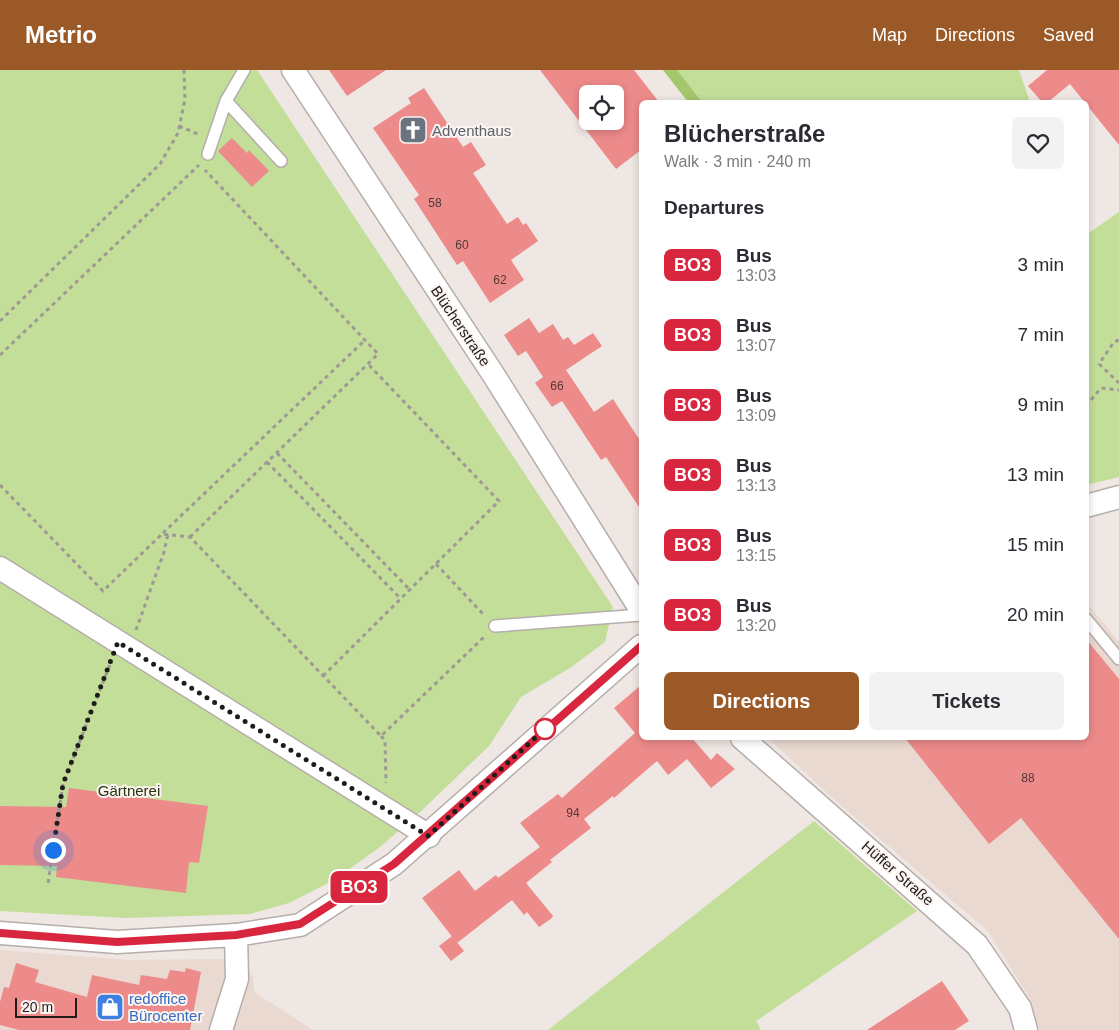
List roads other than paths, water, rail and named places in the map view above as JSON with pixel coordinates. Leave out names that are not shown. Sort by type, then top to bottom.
[{"type":"street","name":"Blücherstraße","points":[[293,70],[493,374],[639,607]]},
{"type":"street","points":[[1089,505],[1119,497]]},
{"type":"street","points":[[0,568],[127,638],[428,836]]},
{"type":"street","points":[[0,932],[117,942],[236,935],[300,924],[394,864],[428,836],[534,739],[639,648]]},
{"type":"street","name":"Hüffer Straße","points":[[744,740],[977,945],[1020,1008],[1026,1030]]},
{"type":"street","points":[[221,1030],[237,979],[236,935]]},
{"type":"lane","points":[[208,154],[226,101],[244,70]]},
{"type":"lane","points":[[226,101],[281,161]]},
{"type":"lane","points":[[495,626],[639,615]]},
{"type":"lane","points":[[1089,623],[1119,659]]},
{"type":"place","name":"Adventhaus","points":[[413,130]]},
{"type":"place","name":"redoffice Bürocenter","points":[[110,1007]]},
{"type":"park label","name":"Gärtnerei","points":[[129,790]]}]
